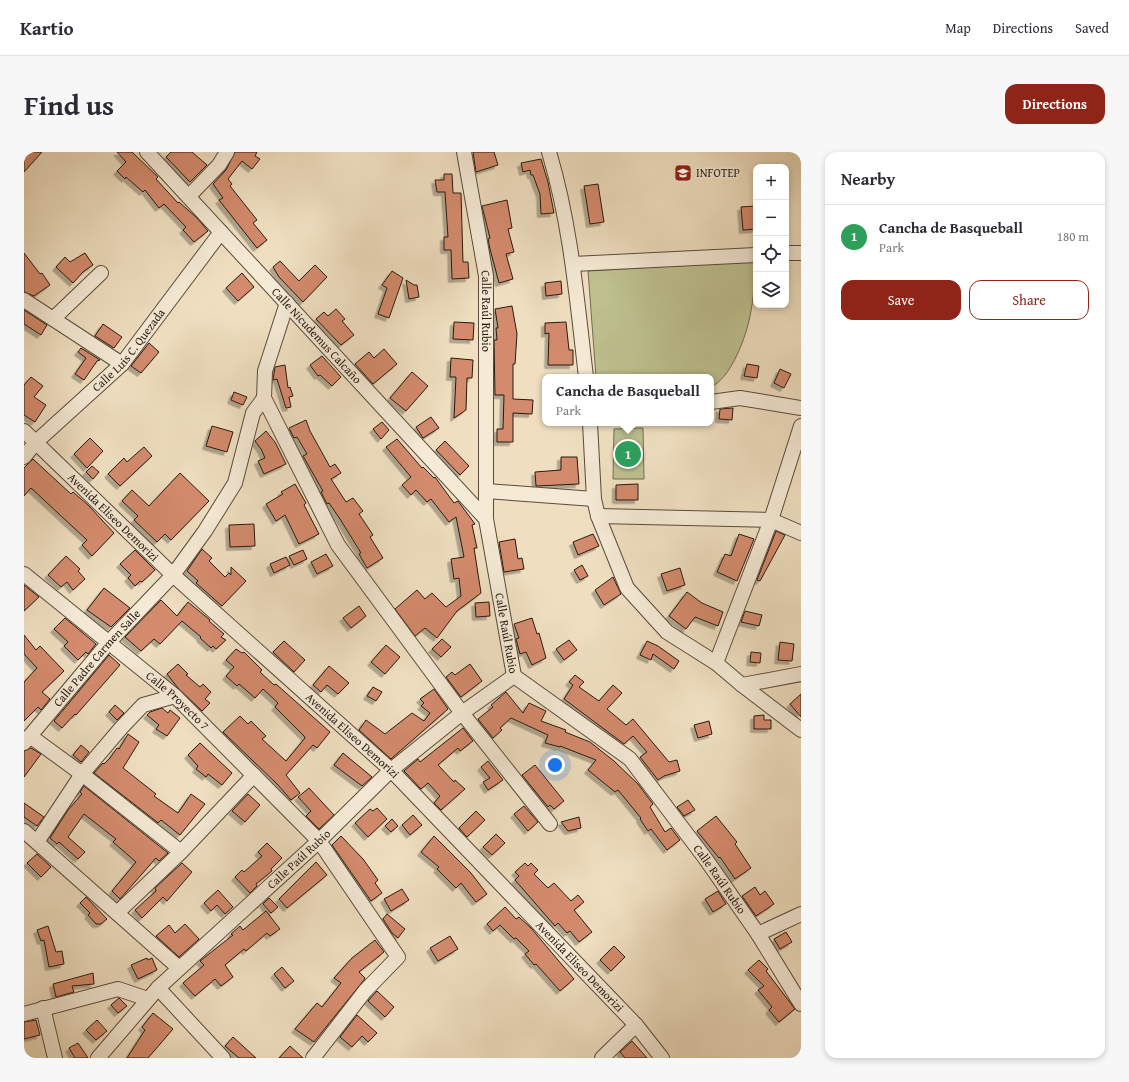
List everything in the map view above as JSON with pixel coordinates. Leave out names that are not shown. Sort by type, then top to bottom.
[{"type":"street","name":"Calle Nicudemus Calcaño","points":[[147,152],[486,519]]},
{"type":"street","points":[[189,196],[219,164],[227,152]]},
{"type":"street","name":"Calle Raúl Rubio","points":[[464,152],[486,276],[486,519],[514,676],[630,759],[705,858],[758,934],[801,1004]]},
{"type":"street","points":[[549,152],[558,181],[573,264],[586,374]]},
{"type":"street","name":"Calle Luis C. Quezada","points":[[24,457],[36,442],[122,364],[221,232]]},
{"type":"street","points":[[789,253],[801,253]]},
{"type":"street","points":[[573,264],[753,255]]},
{"type":"street","points":[[53,319],[101,273]]},
{"type":"street","points":[[24,300],[122,364]]},
{"type":"street","points":[[287,303],[265,371],[264,398],[338,545],[462,713],[550,824]]},
{"type":"street","name":"Calle Padre Carmen Salle","points":[[27,739],[109,642],[173,575],[205,531],[235,482],[253,413],[264,398]]},
{"type":"street","points":[[714,402],[740,398],[801,408]]},
{"type":"street","points":[[590,426],[594,499],[598,516],[627,588],[667,632],[716,663],[801,730]]},
{"type":"street","points":[[716,663],[771,520],[801,426]]},
{"type":"street","name":"Avenida Eliseo Demorizi","points":[[24,431],[173,575],[391,770],[636,1025],[662,1058]]},
{"type":"street","points":[[486,491],[594,499]]},
{"type":"street","points":[[598,516],[771,520],[801,533]]},
{"type":"street","name":"Calle Proyecto 7","points":[[24,574],[175,696],[319,841],[398,957],[365,991],[312,1058]]},
{"type":"street","points":[[742,685],[801,674]]},
{"type":"street","name":"Calle Paúl Rubio","points":[[98,1058],[158,988],[319,841],[391,770],[462,713],[514,676]]},
{"type":"street","points":[[37,842],[82,774],[143,705],[175,696]]},
{"type":"street","points":[[27,739],[82,774],[181,852]]},
{"type":"street","points":[[117,913],[181,852],[254,775]]},
{"type":"street","points":[[24,831],[179,968]]},
{"type":"street","points":[[758,934],[801,914]]},
{"type":"street","points":[[158,988],[223,1058]]},
{"type":"street","points":[[24,1014],[118,989],[148,999]]},
{"type":"street","points":[[43,1008],[55,1058]]},
{"type":"street","points":[[602,1058],[636,1025]]},
{"type":"green space","points":[[753,261],[753,296],[748,325],[731,366],[718,382],[714,385],[714,374],[596,374],[588,271]]},
{"type":"green space","points":[[643,428],[644,479],[613,479],[614,429]]},
{"type":"building","points":[[24,152],[42,152],[24,172]]},
{"type":"building","points":[[117,152],[132,152],[158,177],[156,179],[178,203],[179,202],[197,218],[208,231],[194,242],[183,230],[186,227],[164,204],[159,208],[145,190],[143,192],[117,171],[126,162]]},
{"type":"building","points":[[171,152],[192,152],[207,165],[190,182],[166,157]]},
{"type":"building","points":[[235,152],[257,152],[255,156],[260,159],[252,169],[242,161],[228,179],[232,184],[230,186],[257,220],[253,223],[267,240],[257,248],[219,200],[223,198],[213,184],[226,170]]},
{"type":"building","points":[[473,152],[494,152],[498,165],[476,172]]},
{"type":"building","points":[[541,159],[548,182],[554,213],[541,214],[540,194],[533,175],[531,175],[530,170],[523,172],[521,163]]},
{"type":"building","points":[[444,174],[452,174],[453,193],[461,193],[463,262],[468,262],[469,278],[452,279],[451,250],[444,250],[444,237],[448,237],[445,192],[437,192],[435,180],[444,180]]},
{"type":"building","points":[[598,184],[604,222],[590,224],[584,186]]},
{"type":"building","points":[[507,200],[512,228],[508,229],[514,252],[506,254],[513,279],[499,283],[490,249],[488,239],[490,238],[482,206]]},
{"type":"building","points":[[753,206],[753,229],[743,230],[741,207]]},
{"type":"building","points":[[24,253],[40,274],[42,273],[50,285],[34,296],[24,292]]},
{"type":"building","points":[[85,253],[93,265],[84,271],[73,283],[56,267],[65,257],[70,262]]},
{"type":"building","points":[[280,261],[299,281],[315,265],[327,277],[303,302],[279,277],[273,267]]},
{"type":"building","points":[[392,271],[403,278],[389,318],[378,314],[387,288],[382,285]]},
{"type":"building","points":[[242,273],[254,287],[238,301],[226,288]]},
{"type":"building","points":[[406,280],[414,285],[417,285],[419,297],[409,299]]},
{"type":"building","points":[[561,281],[562,294],[546,296],[545,283]]},
{"type":"building","points":[[512,306],[517,334],[515,364],[513,364],[513,399],[533,400],[532,414],[513,413],[513,442],[497,442],[497,429],[503,429],[504,395],[495,395],[494,340],[497,340],[496,328],[498,328],[495,309]]},
{"type":"building","points":[[336,309],[345,319],[342,321],[354,335],[341,345],[316,319],[324,312],[328,316]]},
{"type":"building","points":[[24,310],[47,325],[41,335],[24,324]]},
{"type":"building","points":[[454,322],[474,323],[473,340],[453,339]]},
{"type":"building","points":[[566,322],[569,350],[573,350],[573,365],[548,365],[549,333],[545,334],[545,323]]},
{"type":"building","points":[[103,324],[122,337],[114,348],[95,336]]},
{"type":"building","points":[[149,343],[159,352],[141,373],[131,366]]},
{"type":"building","points":[[81,348],[100,360],[97,361],[84,380],[75,374],[86,358],[78,352]]},
{"type":"building","points":[[384,349],[397,364],[373,384],[355,364],[369,352],[374,358]]},
{"type":"building","points":[[322,356],[341,377],[332,386],[320,375],[318,376],[310,365]]},
{"type":"building","points":[[451,358],[473,360],[472,378],[467,378],[466,410],[454,418],[456,377],[450,377]]},
{"type":"building","points":[[747,364],[759,366],[757,378],[744,376]]},
{"type":"building","points":[[285,365],[288,388],[290,387],[293,396],[289,397],[291,407],[286,408],[277,379],[273,380],[275,367]]},
{"type":"building","points":[[780,369],[791,374],[784,388],[774,383]]},
{"type":"building","points":[[412,372],[428,386],[406,411],[390,398]]},
{"type":"building","points":[[31,377],[43,386],[34,397],[46,405],[35,422],[24,415],[24,385]]},
{"type":"building","points":[[234,392],[247,397],[243,405],[231,400]]},
{"type":"building","points":[[733,408],[732,420],[719,419],[720,409]]},
{"type":"building","points":[[431,417],[439,428],[423,438],[416,427]]},
{"type":"building","points":[[306,420],[310,431],[330,467],[335,464],[341,473],[331,479],[346,502],[353,498],[363,511],[359,514],[373,535],[370,537],[383,558],[367,568],[359,554],[361,553],[340,519],[329,503],[327,504],[321,492],[323,491],[303,456],[307,454],[297,437],[294,438],[289,428]]},
{"type":"building","points":[[382,422],[389,430],[381,439],[373,429]]},
{"type":"building","points":[[212,426],[233,432],[227,452],[206,446]]},
{"type":"building","points":[[266,431],[275,442],[286,464],[264,474],[258,461],[265,458],[255,441]]},
{"type":"building","points":[[90,438],[103,451],[87,468],[74,454]]},
{"type":"building","points":[[397,439],[422,468],[423,467],[434,478],[435,477],[454,503],[458,501],[475,524],[472,525],[477,548],[474,548],[481,593],[457,611],[437,638],[425,628],[415,636],[395,609],[417,590],[425,599],[432,593],[446,607],[461,596],[459,578],[454,579],[451,559],[464,557],[456,517],[449,522],[431,499],[427,502],[416,490],[411,495],[402,485],[411,477],[386,447]]},
{"type":"building","points":[[445,441],[469,466],[460,475],[436,450]]},
{"type":"building","points":[[144,447],[152,456],[120,486],[108,474],[124,458],[127,462]]},
{"type":"building","points":[[561,457],[577,457],[579,484],[536,486],[535,472],[561,470]]},
{"type":"building","points":[[33,459],[71,494],[73,492],[89,506],[114,533],[92,556],[82,545],[87,540],[31,488],[24,496],[24,468]]},
{"type":"building","points":[[92,466],[99,472],[93,479],[86,472]]},
{"type":"building","points":[[180,473],[209,501],[171,540],[165,534],[157,542],[134,520],[138,516],[122,501],[132,490],[149,506]]},
{"type":"building","points":[[295,484],[306,503],[304,505],[319,534],[299,544],[285,515],[276,521],[266,504],[283,494],[281,492]]},
{"type":"building","points":[[638,484],[638,500],[616,500],[616,485]]},
{"type":"building","points":[[254,524],[255,546],[230,547],[229,525]]},
{"type":"building","points":[[776,531],[785,535],[760,581],[757,580]]},
{"type":"building","points":[[593,534],[599,546],[578,555],[573,542]]},
{"type":"building","points":[[739,534],[754,539],[737,581],[717,572],[725,554],[731,556]]},
{"type":"building","points":[[515,539],[518,559],[522,558],[524,569],[504,572],[499,542]]},
{"type":"building","points":[[202,549],[212,558],[209,561],[225,577],[229,573],[231,575],[231,567],[246,581],[222,606],[196,583],[198,581],[187,571]]},
{"type":"building","points":[[135,550],[155,570],[142,582],[140,581],[135,586],[128,578],[131,575],[120,564]]},
{"type":"building","points":[[303,550],[307,559],[294,565],[289,556]]},
{"type":"building","points":[[326,554],[333,566],[317,574],[311,562]]},
{"type":"building","points":[[66,556],[80,569],[78,571],[85,579],[73,590],[67,582],[61,587],[48,575]]},
{"type":"building","points":[[286,557],[290,565],[274,573],[270,564]]},
{"type":"building","points":[[582,565],[588,576],[580,580],[574,570]]},
{"type":"building","points":[[680,568],[685,585],[667,591],[661,574]]},
{"type":"building","points":[[613,577],[621,594],[604,605],[595,590]]},
{"type":"building","points":[[24,585],[39,597],[24,611]]},
{"type":"building","points":[[104,588],[130,608],[111,627],[87,610]]},
{"type":"building","points":[[687,592],[702,603],[723,612],[718,626],[695,617],[686,629],[669,616]]},
{"type":"building","points":[[161,600],[177,616],[188,602],[224,634],[221,637],[226,640],[216,649],[213,646],[211,648],[200,638],[201,637],[182,621],[160,644],[154,639],[141,651],[125,637]]},
{"type":"building","points":[[489,602],[490,616],[476,617],[475,603]]},
{"type":"building","points":[[359,606],[366,616],[351,628],[343,618]]},
{"type":"building","points":[[745,611],[762,615],[759,626],[741,622]]},
{"type":"building","points":[[65,618],[96,644],[88,654],[86,652],[78,660],[64,646],[68,642],[54,629]]},
{"type":"building","points":[[532,618],[537,634],[539,633],[546,658],[532,665],[526,652],[520,654],[516,639],[519,638],[514,624]]},
{"type":"building","points":[[24,635],[36,650],[40,646],[64,671],[42,692],[50,699],[41,710],[38,707],[24,721],[24,682],[37,668],[24,654]]},
{"type":"building","points":[[442,639],[451,647],[441,657],[432,649]]},
{"type":"building","points":[[569,640],[577,650],[564,660],[556,649]]},
{"type":"building","points":[[284,641],[305,660],[294,672],[273,652]]},
{"type":"building","points":[[647,641],[658,646],[679,661],[674,669],[653,654],[651,660],[640,655]]},
{"type":"building","points":[[780,642],[794,644],[792,661],[778,660]]},
{"type":"building","points":[[386,645],[400,657],[385,674],[371,662]]},
{"type":"building","points":[[236,649],[242,653],[244,652],[262,670],[260,672],[274,685],[276,684],[330,732],[317,748],[313,745],[286,775],[300,793],[291,800],[278,785],[223,732],[240,716],[248,724],[251,721],[266,736],[262,739],[286,761],[305,738],[275,707],[278,703],[263,689],[255,698],[239,684],[237,686],[226,676],[234,667],[226,660]]},
{"type":"building","points":[[751,652],[761,653],[760,663],[750,662]]},
{"type":"building","points":[[109,655],[120,665],[76,715],[75,714],[62,728],[54,721]]},
{"type":"building","points":[[178,664],[188,674],[186,675],[200,687],[203,684],[211,692],[205,699],[210,703],[202,711],[178,688],[167,674]]},
{"type":"building","points":[[470,664],[482,681],[461,697],[446,677],[452,672],[455,675]]},
{"type":"building","points":[[329,666],[349,683],[338,694],[327,685],[321,692],[313,685]]},
{"type":"building","points":[[575,675],[584,682],[579,687],[599,701],[613,685],[622,693],[607,709],[626,725],[633,719],[669,762],[677,760],[680,771],[664,776],[658,780],[640,757],[647,752],[633,736],[624,744],[564,699],[573,685],[569,682]]},
{"type":"building","points":[[373,687],[382,692],[376,701],[367,696]]},
{"type":"building","points":[[434,689],[448,709],[391,759],[359,730],[366,720],[385,734],[412,713],[424,721],[430,713],[421,706],[424,703],[420,699]]},
{"type":"building","points":[[506,692],[523,713],[529,703],[546,711],[541,721],[566,730],[565,732],[590,742],[614,761],[638,784],[653,804],[650,807],[665,832],[671,828],[680,840],[667,850],[651,829],[648,831],[640,819],[641,818],[618,790],[615,792],[588,770],[596,760],[560,746],[545,743],[548,735],[511,718],[500,728],[502,730],[493,738],[478,719],[493,707],[491,705]]},
{"type":"building","points":[[801,694],[801,717],[790,704]]},
{"type":"building","points":[[115,705],[124,713],[117,720],[109,712]]},
{"type":"building","points":[[162,708],[168,713],[170,710],[180,718],[167,736],[156,729],[159,725],[147,715],[150,712]]},
{"type":"building","points":[[764,715],[764,720],[771,720],[771,729],[754,729],[754,716]]},
{"type":"building","points":[[709,721],[712,734],[698,738],[694,725]]},
{"type":"building","points":[[463,728],[473,741],[460,751],[458,748],[438,765],[454,782],[455,780],[465,789],[441,810],[434,803],[440,796],[428,783],[421,789],[404,771],[418,759],[420,762]]},
{"type":"building","points":[[128,734],[139,742],[123,768],[156,794],[154,796],[178,813],[191,794],[205,804],[180,835],[161,820],[158,823],[94,773],[110,758],[117,748],[119,749]]},
{"type":"building","points":[[200,743],[232,773],[222,785],[208,774],[206,777],[196,769],[198,766],[188,755]]},
{"type":"building","points":[[81,745],[89,752],[81,762],[73,755]]},
{"type":"building","points":[[31,748],[41,754],[24,777],[24,751]]},
{"type":"building","points":[[343,753],[372,777],[362,786],[334,765]]},
{"type":"building","points":[[488,761],[503,780],[488,790],[483,782],[490,778],[481,767]]},
{"type":"building","points":[[535,765],[564,801],[554,809],[550,805],[548,807],[522,775]]},
{"type":"building","points":[[84,786],[168,853],[159,861],[156,858],[120,899],[112,891],[136,862],[113,842],[116,839],[84,814],[68,837],[85,852],[78,859],[59,842],[57,844],[50,838],[68,810],[82,794],[80,792]]},
{"type":"building","points":[[309,788],[334,815],[319,829],[306,816],[311,811],[298,797]]},
{"type":"building","points":[[248,794],[260,805],[245,822],[232,811]]},
{"type":"building","points":[[688,800],[695,810],[684,816],[677,807]]},
{"type":"building","points":[[24,803],[44,817],[37,826],[24,817]]},
{"type":"building","points":[[524,806],[538,822],[528,831],[514,814]]},
{"type":"building","points":[[377,808],[387,819],[368,837],[355,823],[370,809],[373,811]]},
{"type":"building","points":[[476,811],[485,820],[467,837],[459,828]]},
{"type":"building","points":[[413,815],[422,825],[410,835],[402,825]]},
{"type":"building","points":[[716,816],[737,842],[735,844],[751,868],[735,879],[720,857],[719,858],[697,831]]},
{"type":"building","points":[[579,817],[581,828],[568,831],[561,822]]},
{"type":"building","points":[[392,819],[398,826],[391,832],[385,826]]},
{"type":"building","points":[[496,834],[505,843],[492,855],[483,847]]},
{"type":"building","points":[[341,836],[363,859],[378,880],[375,883],[382,893],[371,901],[332,845]]},
{"type":"building","points":[[434,836],[471,873],[487,894],[476,902],[461,883],[456,888],[437,869],[439,867],[421,852]]},
{"type":"building","points":[[267,843],[282,858],[271,869],[272,871],[256,884],[257,886],[250,893],[235,877],[242,870],[244,872],[262,856],[258,852]]},
{"type":"building","points":[[37,854],[51,867],[41,877],[27,863]]},
{"type":"building","points":[[316,862],[327,875],[287,908],[279,899]]},
{"type":"building","points":[[182,863],[192,872],[167,901],[163,897],[142,918],[135,910],[156,891],[155,888]]},
{"type":"building","points":[[525,863],[528,866],[531,863],[538,870],[534,874],[548,888],[554,883],[571,901],[578,895],[584,902],[574,910],[592,932],[579,942],[570,931],[567,933],[558,923],[555,926],[515,880],[519,876],[515,872]]},
{"type":"building","points":[[755,887],[760,895],[765,891],[774,904],[756,916],[742,896]]},
{"type":"building","points":[[402,889],[409,900],[391,911],[384,899]]},
{"type":"building","points":[[218,890],[233,907],[225,914],[217,905],[211,911],[204,903]]},
{"type":"building","points":[[718,891],[726,904],[713,912],[705,899]]},
{"type":"building","points":[[86,897],[107,919],[101,924],[96,924],[88,915],[90,913],[80,903]]},
{"type":"building","points":[[269,898],[278,907],[271,913],[263,904]]},
{"type":"building","points":[[505,907],[516,919],[519,917],[531,928],[574,979],[560,991],[536,964],[534,965],[525,954],[529,951],[516,938],[514,939],[500,925],[493,931],[487,924]]},
{"type":"building","points":[[266,911],[280,929],[270,936],[267,933],[246,951],[244,949],[225,965],[233,977],[221,986],[215,979],[195,996],[183,983],[204,965],[200,961],[233,935],[231,934],[240,926],[243,930]]},
{"type":"building","points":[[387,914],[405,929],[398,938],[392,933],[383,919]]},
{"type":"building","points":[[185,924],[199,939],[179,957],[156,936],[169,925],[175,933]]},
{"type":"building","points":[[48,926],[56,952],[62,951],[64,964],[49,967],[44,940],[41,941],[37,930]]},
{"type":"building","points":[[786,932],[792,942],[780,949],[774,939]]},
{"type":"building","points":[[450,936],[458,949],[438,961],[430,948]]},
{"type":"building","points":[[375,940],[384,952],[359,972],[365,978],[364,980],[314,1042],[295,1029],[317,1003],[322,1007],[341,983],[334,978],[352,958]]},
{"type":"building","points":[[614,946],[625,957],[611,971],[600,960]]},
{"type":"building","points":[[147,958],[148,960],[152,958],[157,970],[138,979],[131,965]]},
{"type":"building","points":[[759,960],[768,969],[766,971],[795,1009],[779,1022],[769,1010],[772,1007],[758,990],[764,986],[748,970]]},
{"type":"building","points":[[282,967],[294,981],[285,988],[274,974]]},
{"type":"building","points":[[93,973],[94,984],[72,986],[74,992],[56,997],[53,984]]},
{"type":"building","points":[[377,991],[394,1007],[385,1017],[368,1001]]},
{"type":"building","points":[[119,998],[127,1006],[118,1013],[111,1005]]},
{"type":"building","points":[[153,1013],[173,1029],[148,1058],[127,1058],[145,1030],[142,1027]]},
{"type":"building","points":[[357,1015],[377,1033],[368,1042],[362,1036],[352,1047],[340,1037]]},
{"type":"building","points":[[36,1020],[40,1035],[24,1039],[24,1022]]},
{"type":"building","points":[[97,1020],[107,1031],[96,1040],[86,1030]]},
{"type":"building","points":[[233,1037],[256,1058],[239,1058],[225,1046]]},
{"type":"building","points":[[632,1041],[647,1058],[625,1058],[620,1052]]},
{"type":"building","points":[[78,1043],[88,1058],[75,1058],[69,1048]]},
{"type":"building","points":[[290,1046],[303,1058],[279,1058]]},
{"type":"place","name":"INFOTEP","points":[[683,173]]},
{"type":"place","name":"Cancha de Basqueball","points":[[628,454]]}]
